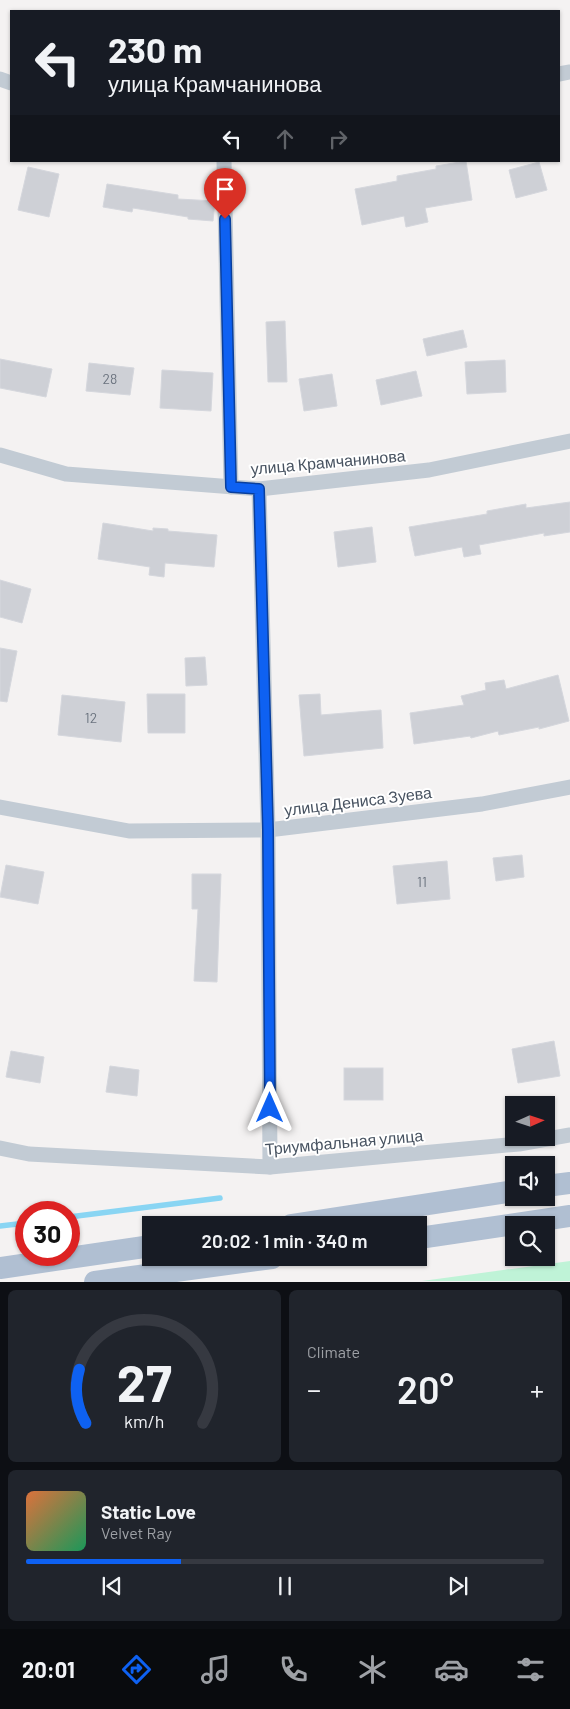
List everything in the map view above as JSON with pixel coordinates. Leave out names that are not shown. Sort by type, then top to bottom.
[{"type":"main road","points":[[555,1184],[570,1182]]},
{"type":"main road","points":[[350,1216],[505,1192]]},
{"type":"main road","points":[[427,1237],[570,1216]]},
{"type":"main road","points":[[0,1268],[142,1247]]},
{"type":"main road","points":[[95,1282],[213,1266]]},
{"type":"street","points":[[224,162],[231,487]]},
{"type":"street","name":"улица Крамчанинова","points":[[0,455],[66,474],[259,489],[430,470],[570,440]]},
{"type":"street","points":[[259,489],[268,830],[270,1167]]},
{"type":"street","name":"улица Дениса Зуева","points":[[0,807],[129,831],[268,830],[482,804],[570,788]]},
{"type":"street","name":"Триумфальная улица","points":[[0,1148],[29,1154],[270,1167],[519,1144],[570,1135]]},
{"type":"green space","points":[[570,1261],[570,1281],[422,1281],[533,1266],[555,1266],[555,1263]]},
{"type":"building","points":[[466,162],[472,200],[425,208],[428,222],[406,227],[404,216],[362,225],[355,189],[397,181],[397,176],[436,169],[436,166]]},
{"type":"building","points":[[539,162],[547,190],[516,198],[509,170]]},
{"type":"building","points":[[28,167],[59,174],[49,217],[18,210]]},
{"type":"building","points":[[107,184],[178,195],[178,199],[215,201],[213,221],[188,219],[188,217],[133,208],[132,212],[103,207]]},
{"type":"building","points":[[285,321],[287,382],[268,382],[266,322]]},
{"type":"building","points":[[463,330],[467,347],[427,356],[423,339]]},
{"type":"building","points":[[0,359],[52,369],[46,397],[0,388]]},
{"type":"building","points":[[505,360],[506,392],[467,394],[465,362]]},
{"type":"building","points":[[89,363],[134,368],[130,395],[86,391]]},
{"type":"building","points":[[162,370],[213,373],[211,411],[160,408]]},
{"type":"building","points":[[416,371],[422,396],[381,405],[376,380]]},
{"type":"building","points":[[332,374],[337,406],[304,411],[299,379]]},
{"type":"building","points":[[570,502],[570,532],[544,536],[544,533],[479,545],[481,554],[464,557],[462,547],[415,556],[409,527],[487,514],[487,511],[526,504],[526,508]]},
{"type":"building","points":[[103,523],[153,531],[153,528],[217,535],[214,567],[165,563],[164,577],[149,575],[150,567],[98,559]]},
{"type":"building","points":[[372,527],[376,562],[338,567],[334,532]]},
{"type":"building","points":[[0,580],[31,589],[22,623],[0,617]]},
{"type":"building","points":[[0,648],[17,651],[7,702],[0,701]]},
{"type":"building","points":[[205,657],[207,685],[186,686],[185,658]]},
{"type":"building","points":[[558,675],[569,721],[539,729],[539,727],[499,735],[498,731],[471,738],[470,736],[414,744],[410,713],[464,705],[461,696],[486,690],[485,683],[504,680],[506,689]]},
{"type":"building","points":[[147,694],[185,694],[185,733],[148,733]]},
{"type":"building","points":[[320,694],[321,715],[381,710],[383,748],[304,756],[299,695]]},
{"type":"building","points":[[62,695],[125,702],[121,742],[58,735]]},
{"type":"building","points":[[522,855],[524,877],[496,881],[493,858]]},
{"type":"building","points":[[447,861],[450,899],[397,904],[393,866]]},
{"type":"building","points":[[6,865],[44,872],[38,904],[0,897]]},
{"type":"building","points":[[192,874],[221,874],[217,982],[194,981],[198,909],[192,909]]},
{"type":"building","points":[[554,1041],[560,1076],[518,1083],[512,1049]]},
{"type":"building","points":[[11,1051],[44,1057],[40,1083],[6,1077]]},
{"type":"building","points":[[110,1066],[139,1070],[137,1096],[106,1092]]},
{"type":"building","points":[[344,1068],[383,1068],[383,1100],[344,1100]]},
{"type":"waterway","points":[[80,1216],[220,1198]]},
{"type":"waterway","points":[[0,1226],[15,1224]]},
{"type":"route","points":[[225,219],[231,487],[259,489],[268,830],[270,1108]]}]
